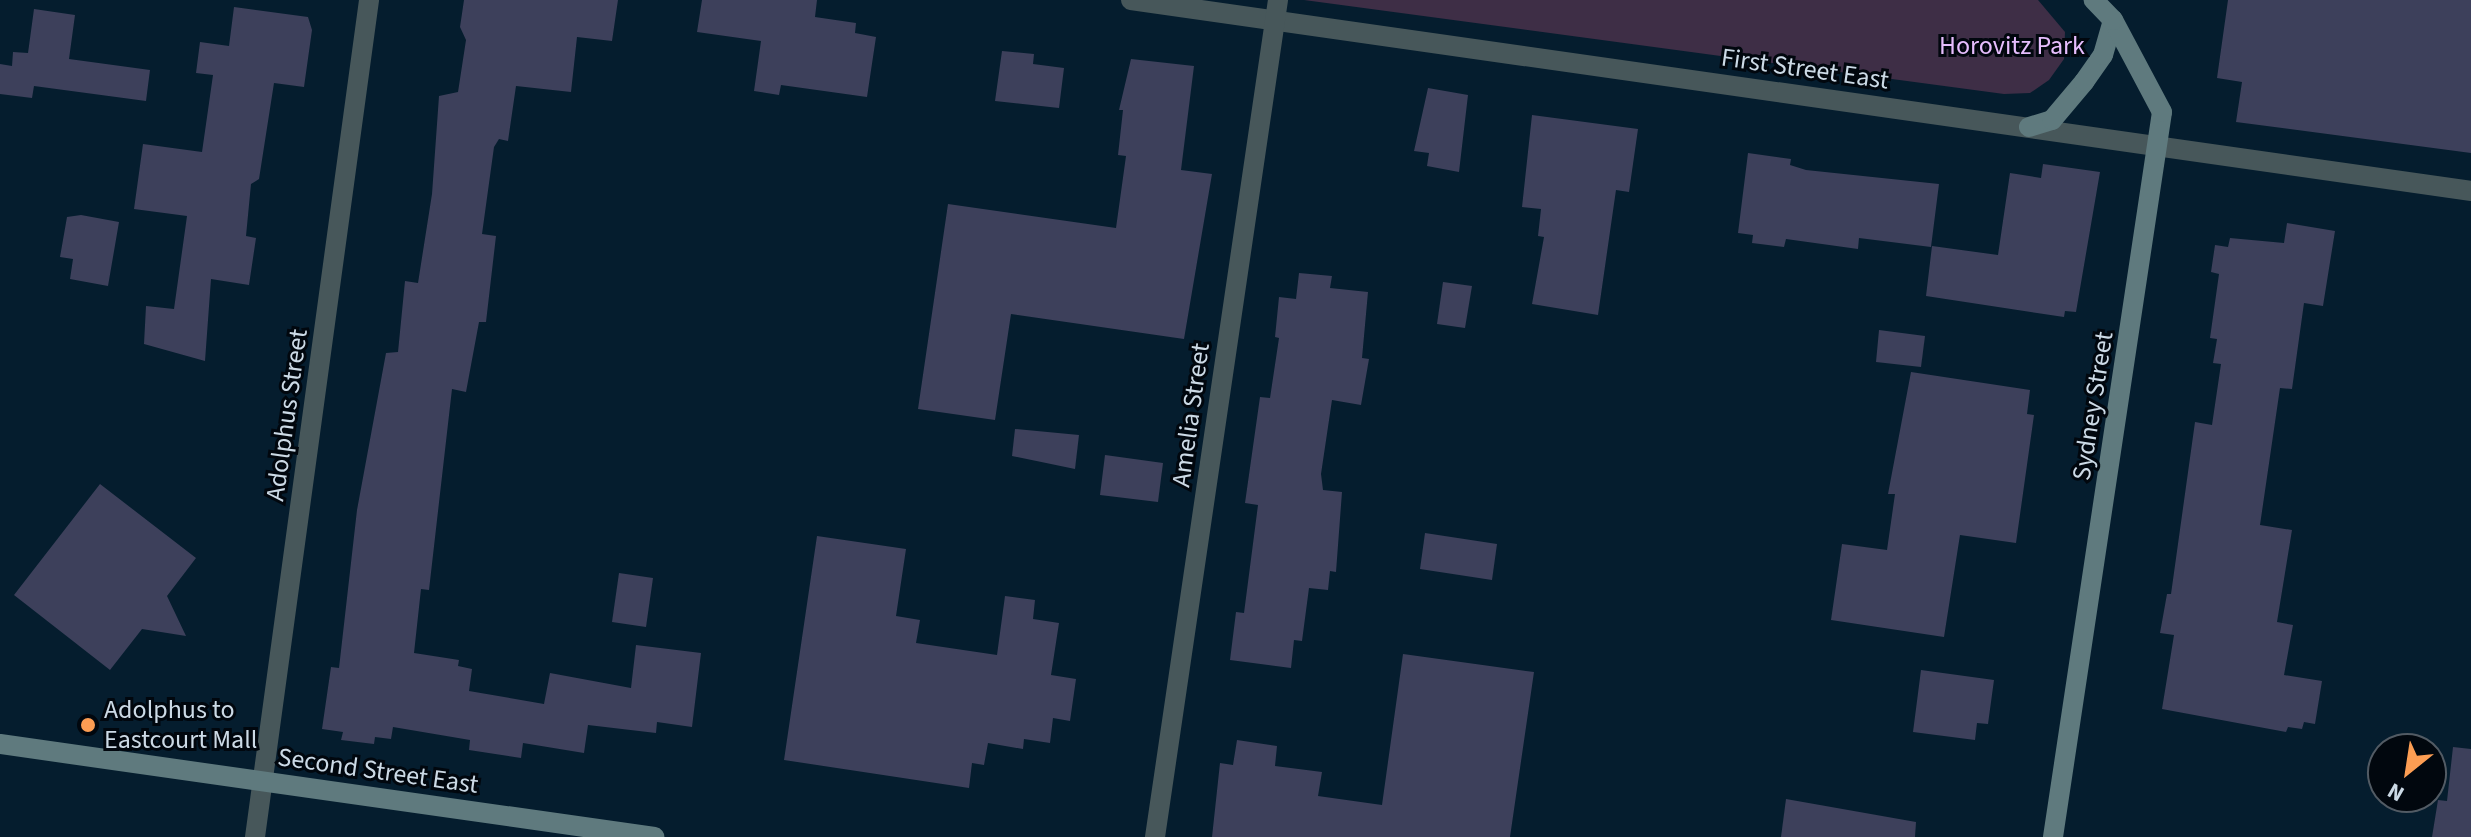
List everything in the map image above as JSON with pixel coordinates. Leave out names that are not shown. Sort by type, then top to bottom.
[{"type":"street","name":"Adolphus Street","points":[[255,837],[369,0]]},
{"type":"street","name":"First Street East","points":[[1131,0],[1277,10],[2029,127],[2471,191]]},
{"type":"street","name":"Sydney Street","points":[[2053,837],[2162,112],[2113,20],[2094,0]]},
{"type":"street","name":"Amelia Street","points":[[1155,837],[1277,10]]},
{"type":"street","points":[[2029,127],[2052,120],[2084,82],[2103,55],[2113,20]]},
{"type":"street","name":"Second Street East","points":[[0,744],[654,837]]},
{"type":"green space","name":"Horovitz Park","points":[[1304,0],[2038,0],[2065,32],[2064,59],[2049,80],[2030,93],[2004,94]]},
{"type":"building","points":[[464,0],[618,0],[612,41],[577,37],[571,92],[516,86],[508,141],[499,139],[494,147],[482,234],[496,236],[486,322],[479,322],[466,392],[452,389],[429,590],[421,589],[414,653],[459,660],[458,666],[472,669],[469,691],[544,704],[550,673],[631,688],[636,645],[701,653],[692,727],[657,722],[656,733],[588,725],[584,753],[523,743],[521,758],[469,750],[470,740],[393,727],[391,739],[375,737],[374,744],[341,740],[343,732],[322,729],[331,667],[339,668],[357,510],[386,353],[398,352],[405,281],[418,283],[432,194],[439,96],[458,92],[466,40],[460,27]]},
{"type":"building","points":[[702,0],[817,0],[815,17],[856,23],[855,33],[876,37],[867,97],[781,85],[779,95],[754,91],[761,41],[697,32]]},
{"type":"building","points":[[2228,0],[2471,0],[2471,153],[2236,122],[2242,82],[2217,78]]},
{"type":"building","points":[[234,7],[308,17],[312,30],[304,87],[274,83],[259,179],[251,184],[246,236],[256,238],[249,285],[211,279],[205,361],[144,344],[146,306],[174,309],[187,216],[134,209],[143,144],[202,152],[213,75],[196,73],[200,42],[229,46]]},
{"type":"building","points":[[34,9],[75,15],[69,59],[150,70],[146,101],[34,86],[32,98],[0,94],[0,64],[12,66],[13,52],[28,53]]},
{"type":"building","points":[[1002,51],[1034,54],[1033,64],[1064,68],[1059,108],[995,101]]},
{"type":"building","points":[[1131,59],[1194,66],[1181,170],[1212,174],[1184,339],[1011,314],[995,420],[918,409],[948,204],[1116,228],[1126,156],[1118,155],[1123,110],[1119,110]]},
{"type":"building","points":[[1428,88],[1468,95],[1459,172],[1427,166],[1429,153],[1414,151]]},
{"type":"building","points":[[1532,115],[1638,129],[1629,192],[1616,190],[1598,315],[1532,304],[1544,237],[1538,236],[1541,209],[1522,207]]},
{"type":"building","points":[[1748,153],[1791,159],[1790,165],[1806,170],[1939,184],[1931,247],[1859,238],[1858,249],[1786,239],[1784,247],[1752,243],[1753,235],[1738,233]]},
{"type":"building","points":[[2043,164],[2100,172],[2076,312],[2065,311],[2064,317],[1926,296],[1932,246],[1998,255],[2010,173],[2041,178]]},
{"type":"building","points":[[81,215],[119,222],[108,286],[70,279],[73,259],[60,257],[67,217]]},
{"type":"building","points":[[2287,223],[2335,231],[2323,306],[2304,303],[2292,389],[2280,388],[2260,525],[2292,530],[2277,622],[2293,625],[2284,675],[2322,681],[2315,724],[2304,722],[2302,729],[2288,727],[2286,732],[2162,709],[2174,635],[2160,633],[2167,594],[2171,594],[2195,422],[2212,425],[2221,364],[2213,363],[2217,339],[2210,338],[2219,274],[2211,272],[2215,245],[2228,247],[2230,238],[2284,243]]},
{"type":"building","points":[[1299,273],[1332,276],[1330,288],[1368,292],[1362,358],[1369,359],[1361,405],[1332,400],[1321,474],[1323,490],[1342,492],[1336,572],[1330,571],[1328,590],[1309,588],[1302,641],[1294,640],[1291,668],[1230,660],[1236,612],[1244,613],[1258,505],[1245,503],[1260,397],[1270,398],[1279,338],[1275,337],[1279,297],[1296,299]]},
{"type":"building","points":[[1443,282],[1472,286],[1465,328],[1437,324]]},
{"type":"building","points":[[1879,330],[1925,336],[1921,367],[1876,362]]},
{"type":"building","points":[[1911,372],[2030,390],[2027,414],[2034,415],[2016,543],[1960,535],[1944,637],[1831,620],[1842,544],[1887,550],[1895,494],[1888,494]]},
{"type":"building","points":[[1015,429],[1079,435],[1075,469],[1012,456]]},
{"type":"building","points":[[1105,455],[1163,463],[1158,502],[1100,495]]},
{"type":"building","points":[[100,484],[196,558],[167,596],[186,636],[142,629],[110,670],[14,595]]},
{"type":"building","points":[[1425,533],[1497,544],[1492,580],[1420,569]]},
{"type":"building","points":[[817,536],[906,549],[896,616],[920,620],[916,643],[997,655],[1005,596],[1035,600],[1033,619],[1059,623],[1051,675],[1076,679],[1070,721],[1053,718],[1050,743],[1024,739],[1023,749],[988,743],[984,765],[972,763],[969,788],[784,760]]},
{"type":"building","points":[[619,573],[653,578],[646,627],[612,622]]},
{"type":"building","points":[[1403,654],[1534,672],[1510,837],[1212,837],[1220,763],[1233,765],[1237,740],[1277,746],[1275,766],[1322,772],[1318,796],[1382,805]]},
{"type":"building","points":[[1921,670],[1994,680],[1988,724],[1977,723],[1975,740],[1913,732]]},
{"type":"building","points":[[2453,747],[2471,749],[2471,837],[2432,837],[2436,813],[2447,813]]},
{"type":"building","points":[[1786,799],[1916,822],[1915,837],[1781,837]]},
{"type":"place","name":"Adolphus to Eastcourt Mall","points":[[88,725]]}]
